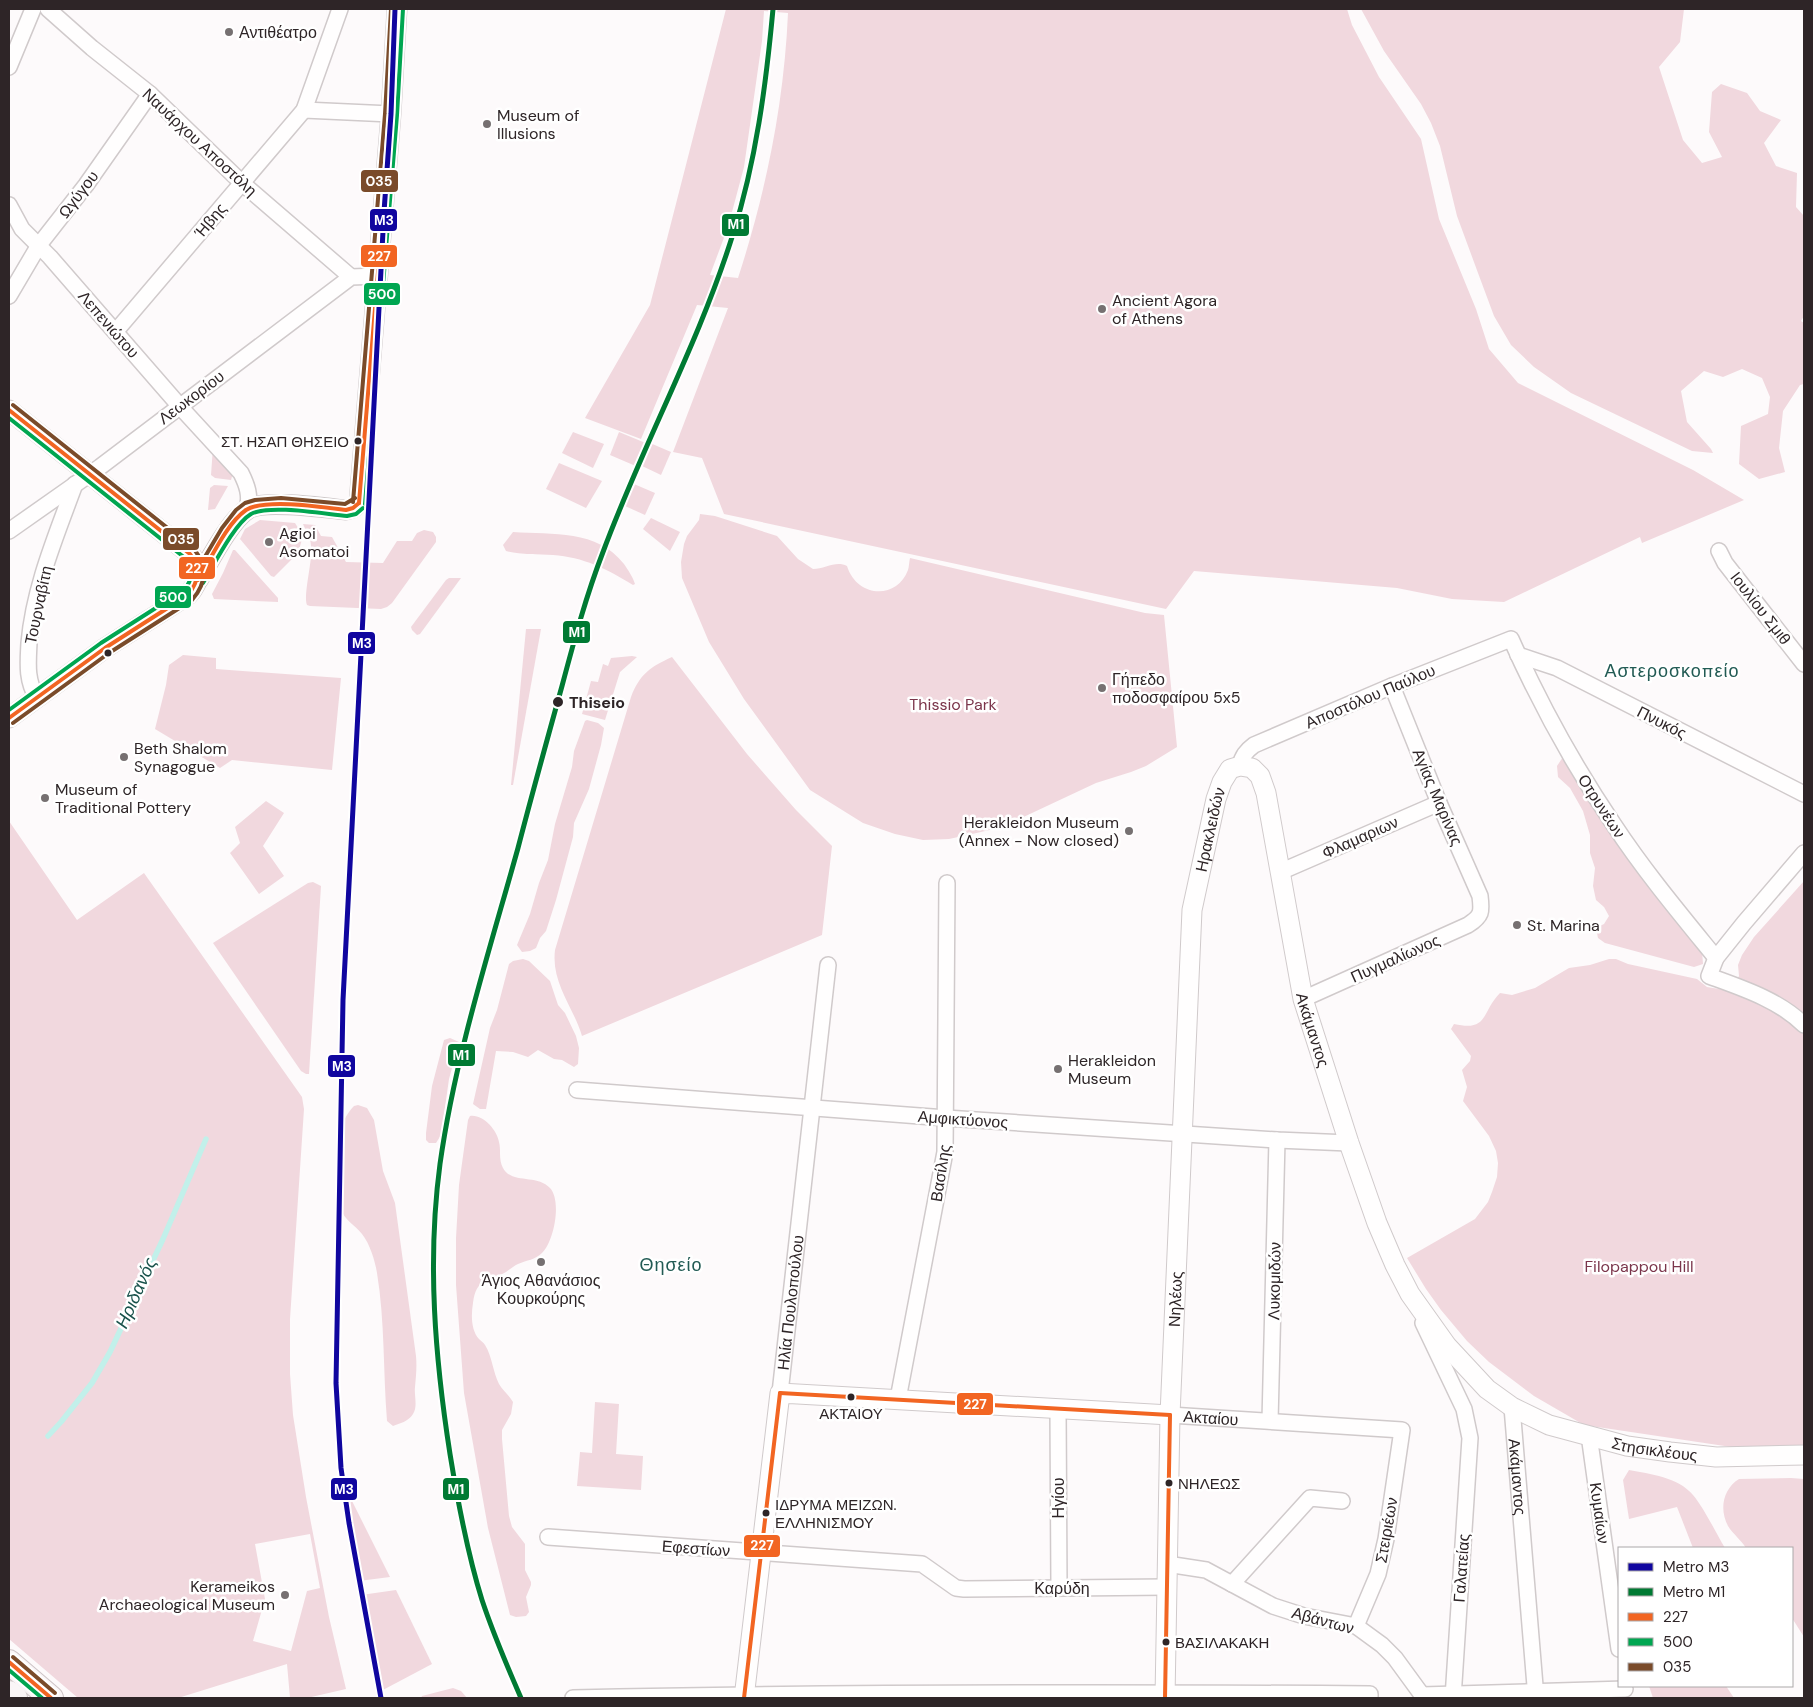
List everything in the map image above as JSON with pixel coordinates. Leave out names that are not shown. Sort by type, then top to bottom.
[{"type":"main road","points":[[9,1662],[52,1698]]},
{"type":"street","points":[[9,67],[33,9]]},
{"type":"street","name":"Ναυάρχου Αποστόλη","points":[[48,9],[92,48],[150,94],[242,183],[351,277]]},
{"type":"street","points":[[340,9],[304,110],[391,114]]},
{"type":"street","points":[[190,554],[203,553],[212,546],[238,508],[265,504],[346,510],[353,508],[359,503],[391,114],[397,9]]},
{"type":"street","name":"Ωγύγου","points":[[9,296],[39,245],[86,185],[150,94]]},
{"type":"street","name":"Ήβης","points":[[116,331],[304,110]]},
{"type":"street","name":"Λεπενιώτου","points":[[9,205],[22,229],[39,245],[241,473],[246,484],[249,505]]},
{"type":"street","points":[[351,277],[378,276]]},
{"type":"street","name":"Λεωκορίου","points":[[9,531],[82,479],[351,277]]},
{"type":"street","points":[[9,410],[82,479],[190,554],[198,566],[197,583]]},
{"type":"street","name":"Τουρναβίτη","points":[[37,698],[31,689],[27,671],[31,625],[42,574],[82,479]]},
{"type":"street","points":[[9,718],[105,648],[182,599],[197,583],[232,525],[249,505]]},
{"type":"street","name":"Ιουλίου Σμιθ","points":[[1719,551],[1725,562],[1804,664]]},
{"type":"street","name":"Οτρυνέων","points":[[1511,639],[1540,701],[1573,761],[1615,827],[1716,958]]},
{"type":"street","name":"Αποστόλου Παύλου","points":[[1240,766],[1246,751],[1254,745],[1392,686],[1511,639]]},
{"type":"street","name":"Πνυκός","points":[[1518,655],[1557,668],[1804,794]]},
{"type":"street","name":"Αγίας Μαρίνας","points":[[1392,686],[1439,803],[1480,896],[1482,909]]},
{"type":"street","name":"Ακάμαντος","points":[[1240,766],[1252,768],[1260,776],[1266,793],[1303,999],[1349,1143],[1377,1223],[1464,1409],[1470,1438]]},
{"type":"street","name":"Ηρακλειδών","points":[[1193,901],[1216,798],[1222,782],[1230,769],[1240,766]]},
{"type":"street","name":"Φλαμαριων","points":[[1280,872],[1439,803]]},
{"type":"street","points":[[1804,853],[1716,958],[1709,976],[1746,989],[1764,998],[1788,1012],[1804,1025]]},
{"type":"street","name":"Βασίλης","points":[[898,1399],[945,1152],[947,883]]},
{"type":"street","name":"Νηλέως","points":[[1165,1696],[1170,1414],[1193,901]]},
{"type":"street","name":"Πυγμαλίωνος","points":[[1303,999],[1468,925],[1478,919],[1482,909]]},
{"type":"street","name":"Ηλία Πουλοπούλου","points":[[744,1696],[762,1553],[828,966]]},
{"type":"street","name":"Αμφικτύονος","points":[[577,1090],[946,1118],[1349,1143]]},
{"type":"street","name":"Λυκομιδών","points":[[1270,1421],[1277,1140]]},
{"type":"street","name":"Ακάμαντος","points":[[1410,1294],[1447,1346],[1487,1389],[1512,1407],[1536,1695]]},
{"type":"street","name":"Ακταίου","points":[[780,1393],[1170,1414],[1402,1430]]},
{"type":"street","name":"Στησικλέους","points":[[1512,1407],[1549,1424],[1644,1449],[1716,1457],[1804,1455]]},
{"type":"street","name":"Ηγίου","points":[[1058,1408],[1059,1588]]},
{"type":"street","name":"Στειριέων","points":[[1356,1626],[1378,1574],[1384,1548],[1402,1430]]},
{"type":"street","name":"Κυμαίων","points":[[1589,1436],[1618,1643]]},
{"type":"street","name":"Γαλατείας","points":[[1453,1697],[1470,1438]]},
{"type":"street","points":[[1232,1584],[1310,1498],[1342,1501]]},
{"type":"street","name":"Εφεστίων","points":[[548,1537],[922,1564],[956,1588]]},
{"type":"street","name":"Αβάντων","points":[[1167,1564],[1206,1570],[1273,1606],[1304,1616],[1356,1626],[1382,1645],[1395,1658],[1422,1695],[1453,1697]]},
{"type":"street","name":"Καρύδη","points":[[956,1588],[1167,1587]]},
{"type":"street","points":[[1453,1697],[1625,1691]]},
{"type":"street","points":[[573,1698],[744,1696],[1370,1696]]},
{"type":"green space","name":"Ancient Agora of Athens","points":[[726,9],[1347,9],[1352,25],[1379,77],[1421,139],[1439,219],[1476,309],[1489,349],[1518,383],[1693,470],[1744,500],[1642,543],[1640,537],[1504,602],[1452,599],[1397,588],[1194,571],[1166,609],[724,514],[702,458],[673,452],[728,308],[697,305],[641,439],[585,418],[650,305]],"holes":[[[764,11],[788,13],[778,114],[765,180],[748,246],[738,278],[710,275],[728,227],[744,167],[762,41]]]},
{"type":"green space","points":[[1361,9],[1684,9],[1680,42],[1659,67],[1683,140],[1702,163],[1722,157],[1709,132],[1712,92],[1721,84],[1747,93],[1760,111],[1781,120],[1764,143],[1776,166],[1797,173],[1796,207],[1804,216],[1804,316],[1801,321],[1804,323],[1804,384],[1800,385],[1783,411],[1779,448],[1785,472],[1759,479],[1739,464],[1741,426],[1768,414],[1770,397],[1762,378],[1742,369],[1723,377],[1704,371],[1681,391],[1687,422],[1713,453],[1692,451],[1571,393],[1534,367],[1511,345],[1494,316],[1457,216],[1440,146],[1431,123],[1421,104],[1384,51]]},
{"type":"green space","points":[[573,432],[604,444],[593,468],[562,453]]},
{"type":"green space","points":[[619,432],[648,444],[638,467],[610,455]]},
{"type":"green space","points":[[650,443],[671,452],[661,475],[640,465]]},
{"type":"green space","points":[[213,447],[233,473],[231,480],[215,478],[211,475]]},
{"type":"green space","points":[[559,463],[602,481],[586,508],[546,489]]},
{"type":"green space","points":[[634,484],[655,493],[645,515],[625,506]]},
{"type":"green space","points":[[214,485],[228,486],[215,509],[208,510],[210,488]]},
{"type":"green space","name":"Thissio Park","points":[[700,514],[715,516],[777,536],[798,559],[813,569],[843,564],[847,566],[852,577],[859,584],[877,591],[895,587],[903,580],[908,570],[910,558],[1145,613],[1164,615],[1177,747],[1146,766],[1096,783],[1002,827],[949,839],[923,840],[895,834],[863,823],[810,790],[744,699],[709,642],[682,578],[681,562],[684,544],[687,536],[699,520]]},
{"type":"green space","points":[[651,518],[680,532],[670,551],[643,529]]},
{"type":"green space","points":[[260,520],[295,523],[303,536],[298,553],[274,577],[271,576],[240,539],[245,529]]},
{"type":"green space","points":[[303,524],[315,525],[321,536],[332,537],[346,562],[383,563],[397,541],[412,541],[417,533],[424,530],[433,532],[436,542],[392,603],[387,607],[381,609],[310,606],[307,605],[306,600],[311,543]]},
{"type":"green space","points":[[513,532],[559,534],[588,539],[613,553],[624,564],[635,584],[633,585],[614,574],[574,558],[506,551],[503,545]]},
{"type":"green space","points":[[233,550],[278,598],[278,602],[214,599],[212,594]]},
{"type":"green space","points":[[449,578],[461,578],[420,634],[417,635],[411,627]]},
{"type":"green space","points":[[526,629],[541,629],[513,785],[511,785]]},
{"type":"green space","points":[[183,655],[216,658],[216,669],[341,678],[332,770],[232,760],[220,768],[155,729],[169,665]]},
{"type":"green space","points":[[637,657],[620,672],[605,720],[582,714],[591,681],[598,682],[603,664],[608,666],[611,658]]},
{"type":"green space","points":[[672,657],[747,754],[796,810],[832,846],[822,935],[582,1036],[559,984],[556,973],[555,950],[634,689],[647,672]]},
{"type":"green space","points":[[587,720],[598,723],[604,728],[589,789],[574,823],[573,837],[546,931],[540,938],[536,948],[522,952],[517,945],[530,914],[548,860],[555,824],[572,767],[574,751]]},
{"type":"green space","points":[[1563,757],[1603,823],[1626,856],[1650,889],[1702,951],[1703,964],[1694,967],[1605,943],[1598,938],[1596,928],[1604,924],[1609,916],[1604,907],[1596,900],[1593,886],[1595,868],[1590,853],[1590,835],[1583,811],[1570,788],[1558,777],[1557,766]]},
{"type":"green space","points":[[266,801],[284,813],[263,846],[284,876],[259,894],[230,853],[240,843],[235,827]]},
{"type":"green space","points":[[9,821],[77,920],[144,873],[302,1097],[304,1109],[290,1319],[290,1374],[293,1415],[306,1497],[329,1617],[346,1689],[307,1698],[290,1698],[287,1664],[178,1698],[78,1698],[9,1639]],"holes":[[[310,1534],[320,1588],[307,1591],[291,1651],[253,1641],[265,1599],[255,1544]]]},
{"type":"green space","name":"Filopappou Hill","points":[[1804,881],[1804,1446],[1738,1448],[1584,1425],[1534,1396],[1489,1362],[1467,1341],[1441,1310],[1407,1258],[1475,1219],[1488,1202],[1497,1177],[1498,1163],[1496,1151],[1489,1136],[1463,1101],[1467,1087],[1462,1070],[1470,1061],[1471,1056],[1451,1029],[1454,1024],[1465,1026],[1479,1023],[1500,993],[1512,995],[1535,988],[1569,968],[1590,965],[1609,959],[1616,959],[1628,964],[1697,979],[1707,987],[1731,991],[1739,976],[1738,965],[1742,955],[1754,937]]},
{"type":"green space","points":[[313,882],[321,886],[309,1074],[306,1074],[301,1071],[213,943],[308,883]]},
{"type":"green space","points":[[523,959],[529,961],[550,981],[558,1005],[565,1013],[576,1036],[579,1048],[578,1064],[574,1067],[538,1050],[528,1057],[513,1052],[496,1051],[486,1109],[480,1109],[473,1104],[490,1028],[497,1010],[509,964]]},
{"type":"green space","points":[[450,1038],[459,1042],[449,1079],[441,1135],[436,1143],[429,1143],[426,1140],[426,1133],[432,1086],[444,1040]]},
{"type":"green space","points":[[358,1105],[367,1108],[374,1120],[383,1171],[395,1203],[416,1356],[416,1404],[414,1411],[409,1419],[393,1426],[387,1421],[380,1291],[375,1263],[365,1238],[341,1209],[339,1193],[342,1125],[350,1110]]},
{"type":"green space","points":[[470,1116],[484,1120],[498,1137],[501,1164],[506,1172],[512,1176],[543,1183],[550,1188],[556,1202],[553,1231],[546,1248],[537,1257],[518,1264],[480,1285],[475,1295],[472,1312],[474,1331],[485,1344],[499,1384],[513,1402],[511,1414],[502,1430],[502,1439],[509,1516],[512,1527],[525,1544],[525,1570],[531,1582],[526,1597],[529,1612],[526,1616],[516,1617],[510,1615],[488,1528],[464,1393],[456,1285],[456,1238],[459,1185]]},
{"type":"green space","points":[[595,1402],[619,1404],[616,1454],[643,1456],[641,1490],[577,1486],[580,1452],[592,1453]]},
{"type":"green space","points":[[1629,1470],[1663,1477],[1680,1484],[1693,1495],[1724,1547],[1693,1547],[1677,1507],[1629,1519],[1623,1480]]},
{"type":"green space","points":[[1739,1479],[1804,1479],[1804,1637],[1793,1620],[1793,1547],[1745,1547],[1725,1520],[1723,1506],[1726,1494],[1729,1488]]},
{"type":"green space","points":[[352,1501],[390,1577],[359,1581],[344,1502]]},
{"type":"green space","points":[[396,1590],[432,1664],[381,1691],[361,1595]]},
{"type":"green space","points":[[1649,1687],[1727,1687],[1734,1698],[1653,1698]]},
{"type":"green space","points":[[453,1688],[461,1691],[467,1698],[421,1698],[422,1696]]},
{"type":"waterway","name":"Ηριδανός","points":[[48,1436],[92,1383],[110,1352],[163,1239],[206,1139]]},
{"type":"metro line","name":"Μ3","points":[[381,1698],[349,1523],[341,1468],[336,1383],[343,1000],[384,212],[391,114],[395,9]]},
{"type":"metro line","name":"Μ1","points":[[521,1698],[505,1662],[482,1600],[463,1527],[450,1454],[440,1382],[434,1309],[434,1237],[440,1164],[454,1084],[474,1005],[586,602],[635,472],[704,314],[733,234],[748,179],[759,123],[773,9]]},
{"type":"transit line","name":"035","points":[[353,502],[385,114],[391,9]]},
{"type":"transit line","name":"227","points":[[359,503],[391,114],[397,9]]},
{"type":"transit line","name":"500","points":[[365,504],[397,115],[403,9]]},
{"type":"transit line","name":"035","points":[[13,405],[194,549],[202,562],[204,575],[200,588],[192,600],[109,653],[13,723]]},
{"type":"transit line","name":"227","points":[[9,410],[190,554],[194,559],[197,570],[196,580],[188,595],[105,648],[9,718]]},
{"type":"transit line","name":"500","points":[[9,418],[185,558],[191,570],[191,578],[184,590],[101,643],[9,710]]},
{"type":"transit line","name":"035","points":[[193,577],[222,528],[236,510],[245,503],[255,500],[281,498],[345,504],[355,498]]},
{"type":"transit line","name":"227","points":[[198,580],[225,533],[246,510],[255,506],[280,504],[346,510],[353,508],[359,503]]},
{"type":"transit line","name":"500","points":[[203,583],[231,535],[251,514],[260,511],[284,510],[347,516],[356,514],[363,508]]},
{"type":"transit line","name":"227","points":[[780,1393],[1170,1415]]},
{"type":"transit line","name":"227","points":[[744,1698],[780,1393]]},
{"type":"transit line","name":"227","points":[[1165,1698],[1170,1415]]},
{"type":"transit line","name":"035","points":[[13,1657],[55,1693]]},
{"type":"transit line","name":"227","points":[[9,1662],[51,1698]]},
{"type":"transit line","name":"500","points":[[9,1670],[42,1698]]},
{"type":"place","name":"Αντιθέατρο","points":[[229,32]]},
{"type":"place","name":"Museum of Illusions","points":[[487,124]]},
{"type":"place","name":"Ancient Agora of Athens","points":[[1102,309]]},
{"type":"place","name":"ΣΤ. ΗΣΑΠ ΘΗΣΕΙΟ","points":[[358,441]]},
{"type":"place","name":"Agioi Asomatoi","points":[[269,542]]},
{"type":"place","name":"Γήπεδο ποδοσφαίρου 5x5","points":[[1102,688]]},
{"type":"place","name":"Thiseio","points":[[558,702]]},
{"type":"place","name":"Beth Shalom Synagogue","points":[[124,757]]},
{"type":"place","name":"Museum of Traditional Pottery","points":[[45,798]]},
{"type":"place","name":"Herakleidon Museum (Annex - Now closed)","points":[[1129,831]]},
{"type":"place","name":"St. Marina","points":[[1517,925]]},
{"type":"place","name":"Herakleidon Museum","points":[[1058,1069]]},
{"type":"place","name":"Άγιος Αθανάσιος Κουρκούρης","points":[[541,1262]]},
{"type":"place","name":"ΑΚΤΑΙΟΥ","points":[[851,1397]]},
{"type":"place","name":"ΝΗΛΕΩΣ","points":[[1169,1483]]},
{"type":"place","name":"ΙΔΡΥΜΑ ΜΕΙΖΩΝ. ΕΛΛΗΝΙΣΜΟΥ","points":[[766,1513]]},
{"type":"place","name":"Kerameikos Archaeological Museum","points":[[285,1595]]},
{"type":"place","name":"ΒΑΣΙΛΑΚΑΚΗ","points":[[1166,1642]]},
{"type":"district","name":"Αστεροσκοπείο","points":[[1672,671]]},
{"type":"district","name":"Θησείο","points":[[671,1265]]}]
